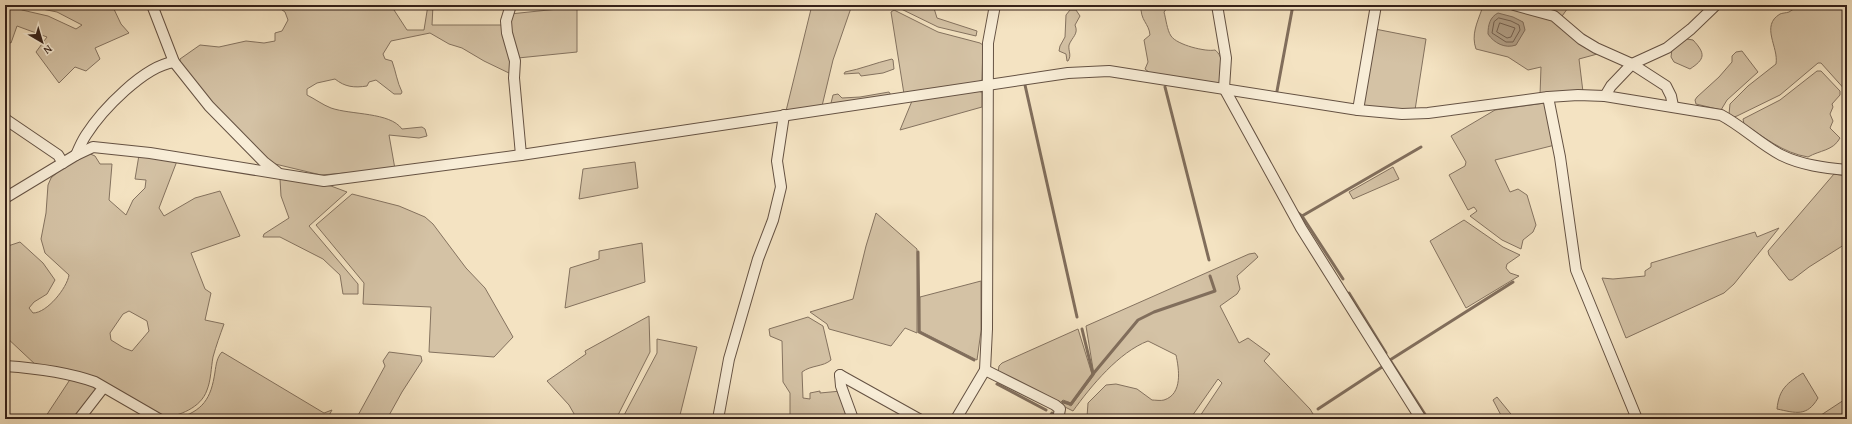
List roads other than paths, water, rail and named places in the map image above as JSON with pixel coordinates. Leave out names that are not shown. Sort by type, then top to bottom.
[{"type":"street","points":[[152,5],[174,62],[209,106],[264,162],[277,172]]},
{"type":"street","points":[[511,5],[506,21],[507,32],[515,62],[514,85],[521,155]]},
{"type":"street","points":[[956,419],[985,370],[987,329],[988,43],[995,5]]},
{"type":"street","points":[[1217,5],[1226,58],[1224,88],[1301,228],[1421,419]]},
{"type":"street","points":[[1358,110],[1376,5]]},
{"type":"street","points":[[1514,5],[1554,16],[1596,48],[1632,64],[1666,86],[1671,96],[1673,106]]},
{"type":"street","points":[[1605,96],[1611,86],[1632,64],[1667,48],[1691,29],[1716,5]]},
{"type":"street","points":[[76,154],[90,130],[103,113],[126,91],[145,74],[166,63],[174,62]]},
{"type":"street","points":[[5,198],[76,154],[93,147],[150,153],[277,172],[324,181],[521,155],[1068,73],[1110,71],[1358,110],[1402,114],[1428,113],[1548,97],[1578,95],[1605,96],[1673,106],[1721,116],[1736,123],[1781,155],[1804,163],[1847,170]]},
{"type":"street","points":[[1548,97],[1560,157],[1576,270],[1637,419]]},
{"type":"street","points":[[718,419],[729,359],[781,187],[777,162],[784,115]]},
{"type":"street","points":[[5,119],[58,155],[63,163]]},
{"type":"street","points":[[5,366],[70,375],[95,382],[159,419]]},
{"type":"street","points":[[985,370],[1055,405],[1060,409],[1058,419]]},
{"type":"street","points":[[853,419],[841,386],[840,375],[919,419]]},
{"type":"street","points":[[79,419],[103,388]]},
{"type":"water","points":[[1498,13],[1513,17],[1523,22],[1525,30],[1516,45],[1504,46],[1493,40],[1488,34],[1490,22]]},
{"type":"waterway","points":[[1277,91],[1293,5]]},
{"type":"waterway","points":[[1025,85],[1077,317]]},
{"type":"waterway","points":[[1165,87],[1209,260]]},
{"type":"waterway","points":[[1302,216],[1421,147]]},
{"type":"waterway","points":[[1298,213],[1302,216],[1343,279]]},
{"type":"waterway","points":[[918,252],[919,332],[974,360]]},
{"type":"waterway","points":[[1063,402],[1071,404],[1093,374],[1138,320],[1154,312],[1215,291],[1210,276]]},
{"type":"waterway","points":[[1428,419],[1390,360],[1513,282]]},
{"type":"waterway","points":[[1349,293],[1386,353]]},
{"type":"waterway","points":[[1082,329],[1093,374]]},
{"type":"waterway","points":[[1318,409],[1382,367]]},
{"type":"waterway","points":[[997,384],[1046,410]]},
{"type":"waterway","points":[[1048,419],[1052,413]]}]
